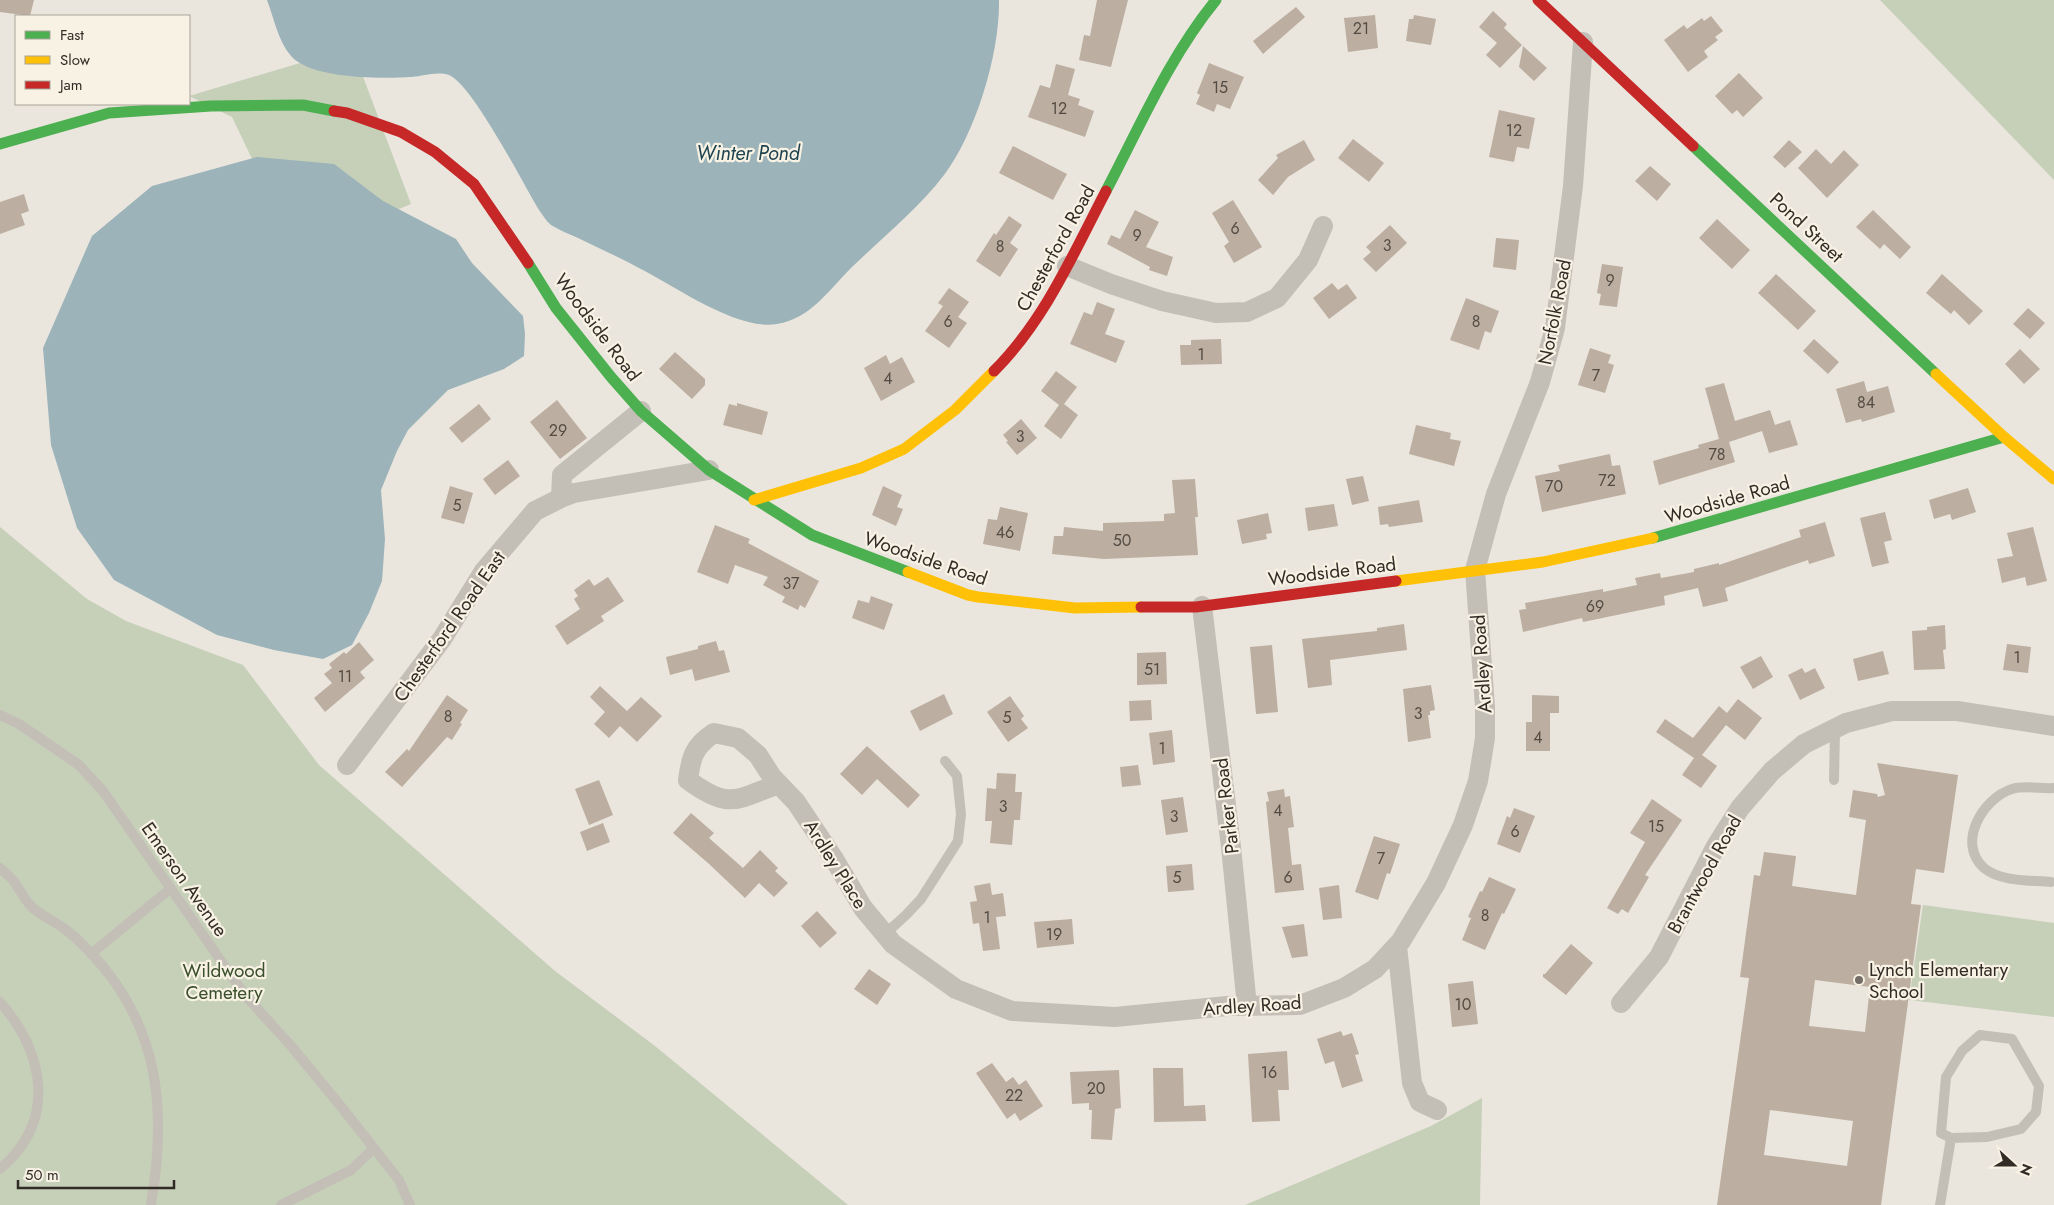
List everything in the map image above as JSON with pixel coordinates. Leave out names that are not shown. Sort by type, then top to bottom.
[{"type":"street","name":"Chesterford Road","points":[[754,500],[861,468],[904,449],[955,410],[1006,359],[1045,308],[1169,71],[1198,22],[1216,0]]},
{"type":"street","name":"Pond Street","points":[[1538,0],[2004,437],[2054,479]]},
{"type":"street","name":"Norfolk Road","points":[[1475,570],[1496,494],[1540,382],[1555,328],[1573,186],[1574,148],[1583,42]]},
{"type":"street","name":"Woodside Road","points":[[0,144],[109,113],[211,106],[303,106],[347,113],[401,132],[435,152],[474,184],[520,249],[556,308],[611,377],[642,410],[709,470],[812,535],[968,596],[1075,608],[1202,606],[1543,562],[1660,537],[2004,437]]},
{"type":"street","points":[[1067,266],[1110,284],[1162,301],[1216,314],[1246,312],[1277,298],[1308,260],[1323,226]]},
{"type":"street","points":[[561,498],[562,475],[642,410]]},
{"type":"street","name":"Chesterford Road East","points":[[347,765],[442,639],[484,571],[535,511],[574,493],[709,470]]},
{"type":"street","name":"Ardley Road","points":[[889,939],[956,988],[1012,1011],[1115,1016],[1247,1006],[1300,1005],[1344,988],[1375,969],[1402,941],[1436,883],[1463,825],[1478,780],[1485,738],[1486,707],[1475,570]]},
{"type":"street","name":"Parker Road","points":[[1202,606],[1231,847],[1247,1006]]},
{"type":"street","name":"Brantwood Road","points":[[1620,1003],[1659,957],[1712,854],[1740,808],[1772,771],[1804,744],[1846,723],[1892,711],[1957,711],[2054,726]]},
{"type":"street","name":"Ardley Place","points":[[779,784],[796,802],[834,859],[863,908],[889,939]]},
{"type":"street","points":[[1397,946],[1412,1083],[1420,1102],[1437,1110]]},
{"type":"lane","name":"Emerson Avenue","points":[[0,715],[19,724],[78,765],[103,791],[244,994],[292,1047],[399,1180],[410,1205]]},
{"type":"lane","points":[[1834,780],[1835,729]]},
{"type":"lane","points":[[889,939],[906,915],[920,900],[958,841],[961,814],[957,776],[945,761]]},
{"type":"lane","points":[[2051,882],[1998,875],[1984,868],[1975,856],[1973,846],[1974,829],[1979,814],[1991,800],[2013,788],[2054,788]]},
{"type":"lane","points":[[0,868],[11,878],[32,908],[67,931],[91,954],[117,986],[133,1012],[146,1042],[155,1073],[159,1140],[151,1205]]},
{"type":"lane","points":[[91,954],[170,889]]},
{"type":"lane","points":[[0,1002],[24,1037],[36,1065],[40,1094],[36,1114],[25,1139],[12,1159],[0,1169]]},
{"type":"lane","points":[[1980,1035],[2012,1039],[2039,1086],[2036,1112],[2021,1129],[1987,1137],[1951,1138],[1941,1133],[1946,1077],[1962,1051],[1980,1035]]},
{"type":"lane","points":[[1940,1205],[1951,1138]]},
{"type":"lane","points":[[281,1205],[351,1170],[373,1149]]},
{"type":"green space","points":[[1880,0],[2054,0],[2054,180]]},
{"type":"green space","points":[[310,60],[362,74],[411,204],[366,223],[254,163],[232,117],[190,96]]},
{"type":"green space","name":"Wildwood Cemetery","points":[[0,527],[87,599],[126,621],[243,665],[319,765],[555,971],[655,1046],[848,1205],[0,1205]]},
{"type":"green space","points":[[1923,905],[2054,923],[2054,1017],[1909,1000]]},
{"type":"green space","points":[[1482,1098],[1480,1205],[1245,1205],[1431,1126]]},
{"type":"water","name":"Winter Pond","points":[[267,0],[999,0],[995,44],[984,92],[976,115],[956,158],[944,175],[911,211],[809,310],[789,321],[777,324],[761,324],[744,321],[725,314],[631,264],[551,225],[539,210],[484,115],[459,82],[449,75],[435,74],[383,78],[348,76],[314,69],[301,64],[287,50]]},
{"type":"water","points":[[257,157],[334,164],[383,201],[456,239],[472,263],[523,316],[525,334],[524,356],[504,369],[448,390],[408,430],[381,490],[385,539],[382,581],[369,613],[352,645],[323,659],[274,650],[217,635],[114,580],[77,528],[51,445],[43,348],[92,236],[152,186]]},
{"type":"building","points":[[0,0],[34,0],[30,15],[0,12]]},
{"type":"building","points":[[1097,0],[1128,0],[1111,67],[1079,60],[1084,35],[1090,36]]},
{"type":"building","points":[[1296,7],[1305,17],[1263,54],[1253,41]]},
{"type":"building","points":[[1493,11],[1507,24],[1504,28],[1522,45],[1500,68],[1486,55],[1497,43],[1479,27]]},
{"type":"building","points":[[1375,15],[1378,48],[1348,52],[1344,18]]},
{"type":"building","points":[[1414,15],[1436,19],[1431,45],[1406,41],[1409,19],[1413,19]]},
{"type":"building","points":[[1711,16],[1723,31],[1715,37],[1718,40],[1704,51],[1708,57],[1688,72],[1664,40],[1684,25],[1687,29],[1702,18],[1704,21]]},
{"type":"building","points":[[1523,46],[1547,68],[1534,81],[1519,67]]},
{"type":"building","points":[[1209,63],[1244,77],[1230,109],[1217,104],[1214,112],[1196,104],[1200,95],[1197,93]]},
{"type":"building","points":[[1056,64],[1075,69],[1068,95],[1080,99],[1078,105],[1094,111],[1085,137],[1028,117],[1040,85],[1050,88]]},
{"type":"building","points":[[1739,73],[1763,98],[1743,117],[1737,110],[1732,114],[1715,96]]},
{"type":"building","points":[[1499,110],[1535,118],[1529,149],[1517,147],[1514,162],[1489,157]]},
{"type":"building","points":[[1353,139],[1384,163],[1369,182],[1338,158]]},
{"type":"building","points":[[1304,140],[1315,160],[1288,177],[1273,195],[1258,180],[1278,158],[1276,155]]},
{"type":"building","points":[[1789,140],[1802,152],[1785,168],[1773,157]]},
{"type":"building","points":[[1013,146],[1067,174],[1053,200],[999,173]]},
{"type":"building","points":[[1816,149],[1831,164],[1844,150],[1859,165],[1827,198],[1798,168]]},
{"type":"building","points":[[1650,166],[1671,184],[1657,201],[1635,181]]},
{"type":"building","points":[[24,194],[29,211],[21,214],[25,225],[0,234],[0,202]]},
{"type":"building","points":[[1233,200],[1262,247],[1234,263],[1224,246],[1229,242],[1212,213]]},
{"type":"building","points":[[1135,210],[1159,222],[1146,247],[1173,257],[1167,276],[1149,270],[1150,267],[1107,244],[1111,235],[1120,239]]},
{"type":"building","points":[[1873,210],[1911,247],[1900,259],[1884,244],[1880,249],[1856,227]]},
{"type":"building","points":[[1009,216],[1022,225],[1010,243],[1018,249],[1000,277],[976,261],[994,233],[996,235]]},
{"type":"building","points":[[1717,219],[1750,250],[1732,269],[1699,238]]},
{"type":"building","points":[[1390,225],[1407,243],[1376,272],[1363,259],[1371,252],[1366,247]]},
{"type":"building","points":[[1496,238],[1519,240],[1516,270],[1493,267]]},
{"type":"building","points":[[1602,264],[1623,267],[1617,307],[1599,305],[1601,294],[1597,293]]},
{"type":"building","points":[[1776,274],[1816,311],[1798,330],[1758,293]]},
{"type":"building","points":[[1942,274],[1983,311],[1969,325],[1954,310],[1951,314],[1926,293]]},
{"type":"building","points":[[1332,283],[1338,290],[1347,284],[1357,298],[1329,319],[1313,298]]},
{"type":"building","points":[[949,288],[969,302],[958,317],[967,323],[949,348],[925,331],[943,306],[938,303]]},
{"type":"building","points":[[1466,298],[1499,311],[1491,333],[1485,331],[1479,350],[1450,340]]},
{"type":"building","points":[[1097,302],[1115,309],[1105,334],[1125,341],[1116,363],[1070,344],[1084,312],[1092,315]]},
{"type":"building","points":[[2028,308],[2045,323],[2030,339],[2013,324]]},
{"type":"building","points":[[1221,339],[1222,364],[1181,365],[1180,345],[1191,345],[1191,340]]},
{"type":"building","points":[[1814,339],[1839,362],[1828,374],[1803,351]]},
{"type":"building","points":[[1590,348],[1611,355],[1608,363],[1614,365],[1605,393],[1578,385]]},
{"type":"building","points":[[2020,349],[2040,369],[2024,384],[2005,364]]},
{"type":"building","points":[[675,352],[705,379],[705,385],[692,399],[659,369]]},
{"type":"building","points":[[886,355],[890,364],[902,357],[915,382],[881,401],[864,368]]},
{"type":"building","points":[[1056,371],[1077,387],[1064,404],[1078,415],[1061,439],[1044,426],[1059,405],[1041,391]]},
{"type":"building","points":[[1864,381],[1867,392],[1888,386],[1895,412],[1862,422],[1861,419],[1846,423],[1836,389]]},
{"type":"building","points":[[1724,383],[1735,421],[1770,410],[1775,425],[1790,420],[1798,445],[1769,453],[1762,431],[1729,442],[1735,462],[1659,485],[1653,461],[1699,448],[1698,445],[1719,439],[1705,388]]},
{"type":"building","points":[[557,400],[587,438],[560,459],[530,422]]},
{"type":"building","points":[[737,403],[768,412],[762,435],[723,425],[729,404],[737,406]]},
{"type":"building","points":[[479,404],[491,419],[462,443],[449,428]]},
{"type":"building","points":[[1021,419],[1037,438],[1017,455],[1006,442],[1008,441],[1003,435]]},
{"type":"building","points":[[1416,425],[1451,433],[1450,439],[1461,441],[1454,466],[1409,454]]},
{"type":"building","points":[[1610,454],[1612,466],[1620,465],[1626,494],[1542,512],[1535,476],[1560,471],[1558,465]]},
{"type":"building","points":[[508,460],[520,476],[495,495],[483,479]]},
{"type":"building","points":[[1363,476],[1369,501],[1352,505],[1346,479]]},
{"type":"building","points":[[1195,479],[1198,555],[1104,559],[1052,554],[1054,536],[1063,536],[1064,527],[1103,531],[1103,523],[1164,521],[1164,514],[1175,513],[1172,480]]},
{"type":"building","points":[[450,486],[473,493],[464,524],[441,518]]},
{"type":"building","points":[[883,486],[902,495],[897,507],[903,509],[896,526],[872,515]]},
{"type":"building","points":[[1968,488],[1976,512],[1952,520],[1950,514],[1934,519],[1929,500]]},
{"type":"building","points":[[1419,500],[1423,522],[1389,527],[1388,524],[1380,525],[1378,507]]},
{"type":"building","points":[[1334,504],[1338,526],[1308,531],[1305,508]]},
{"type":"building","points":[[1000,507],[1028,513],[1020,551],[983,544],[988,519],[997,520]]},
{"type":"building","points":[[1885,512],[1892,540],[1884,542],[1889,563],[1872,567],[1860,518]]},
{"type":"building","points":[[1268,513],[1272,533],[1266,534],[1267,539],[1242,544],[1237,520]]},
{"type":"building","points":[[1825,522],[1835,556],[1809,564],[1808,560],[1725,588],[1728,601],[1703,607],[1698,588],[1664,596],[1665,605],[1583,622],[1582,618],[1523,632],[1519,610],[1526,609],[1525,603],[1603,589],[1603,592],[1637,585],[1635,578],[1660,573],[1661,578],[1694,572],[1694,569],[1719,563],[1719,565],[1801,537],[1799,530]]},
{"type":"building","points":[[715,525],[750,539],[748,543],[819,581],[805,608],[800,605],[798,610],[782,602],[785,597],[763,585],[768,577],[735,565],[728,584],[697,572]]},
{"type":"building","points":[[2033,527],[2047,581],[2027,586],[2025,577],[2002,583],[1997,559],[2013,556],[2007,533]]},
{"type":"building","points":[[608,577],[624,601],[601,616],[604,621],[567,645],[555,626],[580,609],[574,599],[578,596],[574,590],[589,579],[594,586]]},
{"type":"building","points":[[871,596],[893,604],[884,630],[852,618],[858,600],[869,603]]},
{"type":"building","points":[[1404,624],[1407,650],[1330,660],[1332,685],[1308,688],[1302,639],[1377,631],[1377,628]]},
{"type":"building","points":[[1945,625],[1946,649],[1943,650],[1945,669],[1914,670],[1912,631],[1927,630],[1927,627]]},
{"type":"building","points":[[716,641],[719,651],[724,650],[730,672],[695,681],[692,669],[670,675],[666,657],[698,649],[698,646]]},
{"type":"building","points":[[359,642],[374,660],[360,672],[365,678],[325,712],[314,698],[332,683],[324,674],[332,668],[329,664],[344,652],[346,654]]},
{"type":"building","points":[[2007,644],[2031,647],[2028,673],[2003,670]]},
{"type":"building","points":[[1272,645],[1278,712],[1256,714],[1250,647]]},
{"type":"building","points":[[1883,651],[1889,674],[1858,681],[1853,659]]},
{"type":"building","points":[[1166,652],[1167,684],[1137,685],[1137,653]]},
{"type":"building","points":[[1761,656],[1773,677],[1753,689],[1740,667]]},
{"type":"building","points":[[1802,668],[1805,673],[1815,668],[1825,688],[1800,700],[1788,675]]},
{"type":"building","points":[[1431,685],[1435,710],[1430,711],[1430,715],[1428,715],[1431,738],[1408,742],[1403,689]]},
{"type":"building","points":[[600,686],[627,711],[641,697],[662,716],[637,742],[620,726],[609,738],[594,724],[605,712],[590,697]]},
{"type":"building","points":[[944,694],[953,714],[920,731],[910,711]]},
{"type":"building","points":[[447,695],[468,710],[460,723],[462,724],[452,740],[447,737],[402,787],[385,772],[407,749],[409,751]]},
{"type":"building","points":[[1532,695],[1559,696],[1559,713],[1550,713],[1550,751],[1526,751],[1526,722],[1532,722]]},
{"type":"building","points":[[1010,696],[1024,716],[1021,719],[1028,728],[1008,742],[987,712]]},
{"type":"building","points":[[1738,699],[1762,718],[1745,740],[1726,725],[1702,755],[1717,766],[1701,788],[1682,775],[1694,758],[1656,732],[1665,719],[1693,738],[1719,706],[1727,713]]},
{"type":"building","points":[[1151,700],[1152,720],[1130,721],[1129,701]]},
{"type":"building","points":[[1172,730],[1175,762],[1153,765],[1149,733]]},
{"type":"building","points":[[867,746],[920,795],[908,808],[877,779],[862,795],[840,774]]},
{"type":"building","points":[[1877,763],[1958,775],[1944,873],[1916,869],[1911,904],[1921,905],[1881,1205],[1717,1205],[1749,978],[1740,977],[1754,875],[1760,876],[1764,852],[1796,856],[1792,886],[1856,895],[1866,820],[1849,817],[1853,790],[1877,794],[1878,797],[1885,795]],"holes":[[[1815,980],[1870,987],[1865,1032],[1809,1026]],[[1770,1110],[1853,1121],[1847,1166],[1764,1155]]]},
{"type":"building","points":[[1138,765],[1141,785],[1122,787],[1120,767]]},
{"type":"building","points":[[997,773],[1016,774],[1015,792],[1022,792],[1020,820],[1014,820],[1012,845],[990,843],[992,821],[985,821],[987,788],[996,789]]},
{"type":"building","points":[[599,780],[613,815],[589,825],[575,789]]},
{"type":"building","points":[[1284,789],[1285,797],[1290,796],[1294,827],[1288,828],[1292,865],[1301,864],[1304,890],[1275,893],[1266,802],[1269,801],[1267,792]]},
{"type":"building","points":[[1183,797],[1188,832],[1166,835],[1161,800]]},
{"type":"building","points":[[1652,799],[1682,820],[1645,875],[1649,877],[1628,913],[1622,909],[1618,914],[1607,908],[1645,842],[1630,833]]},
{"type":"building","points":[[1514,808],[1535,816],[1520,853],[1497,844],[1507,816],[1510,818]]},
{"type":"building","points":[[691,813],[714,833],[709,838],[743,868],[760,850],[778,868],[775,871],[788,883],[774,897],[759,883],[745,898],[673,833]]},
{"type":"building","points":[[603,823],[610,842],[587,851],[580,832]]},
{"type":"building","points":[[1374,836],[1400,844],[1390,874],[1387,873],[1378,900],[1355,892]]},
{"type":"building","points":[[1192,864],[1194,890],[1168,892],[1166,866]]},
{"type":"building","points":[[1489,877],[1516,889],[1504,914],[1502,913],[1485,950],[1462,940],[1471,918],[1468,917]]},
{"type":"building","points":[[990,883],[992,895],[1003,893],[1006,916],[996,917],[1000,949],[983,951],[979,923],[973,924],[970,902],[977,901],[974,886]]},
{"type":"building","points":[[1339,885],[1342,918],[1323,920],[1319,888]]},
{"type":"building","points":[[817,911],[837,933],[820,948],[801,926]]},
{"type":"building","points":[[1072,919],[1074,944],[1037,948],[1034,922]]},
{"type":"building","points":[[1304,924],[1308,956],[1292,958],[1282,927]]},
{"type":"building","points":[[1571,944],[1593,963],[1566,995],[1543,977],[1543,974]]},
{"type":"building","points":[[869,969],[891,984],[877,1005],[854,989]]},
{"type":"building","points":[[1473,981],[1478,1024],[1452,1027],[1448,984]]},
{"type":"building","points":[[1341,1031],[1343,1036],[1352,1033],[1359,1054],[1355,1055],[1363,1081],[1342,1088],[1334,1061],[1325,1064],[1317,1039]]},
{"type":"building","points":[[1287,1051],[1289,1090],[1278,1090],[1280,1121],[1252,1122],[1248,1054]]},
{"type":"building","points":[[992,1063],[1006,1082],[1013,1077],[1019,1085],[1026,1080],[1043,1106],[1020,1121],[1015,1113],[1007,1119],[976,1073]]},
{"type":"building","points":[[1153,1068],[1183,1068],[1184,1106],[1205,1105],[1206,1121],[1154,1122]]},
{"type":"building","points":[[1119,1070],[1121,1108],[1115,1109],[1112,1140],[1091,1139],[1092,1110],[1089,1110],[1089,1103],[1072,1104],[1070,1072]]},
{"type":"traffic: fast","points":[[1106,191],[1170,68],[1184,44],[1216,0]]},
{"type":"traffic: fast","points":[[0,144],[109,113],[211,106],[303,105],[334,111]]},
{"type":"traffic: fast","points":[[1693,146],[1936,374]]},
{"type":"traffic: fast","points":[[528,263],[556,308],[611,377],[641,411],[709,470],[812,535],[908,572]]},
{"type":"traffic: fast","points":[[1653,538],[2004,437]]},
{"type":"traffic: slow","points":[[754,500],[861,468],[904,449],[955,410],[994,371]]},
{"type":"traffic: slow","points":[[1936,374],[2004,437],[2054,479]]},
{"type":"traffic: slow","points":[[1396,581],[1543,562],[1653,538]]},
{"type":"traffic: slow","points":[[908,572],[978,597],[1075,608],[1141,607]]},
{"type":"traffic: jam","points":[[1538,0],[1693,146]]},
{"type":"traffic: jam","points":[[334,111],[347,113],[401,132],[435,152],[474,184],[528,263]]},
{"type":"traffic: jam","points":[[994,371],[1028,330],[1057,286],[1106,191]]},
{"type":"traffic: jam","points":[[1141,607],[1196,607],[1396,581]]},
{"type":"place","name":"Lynch Elementary School","points":[[1859,980]]}]
